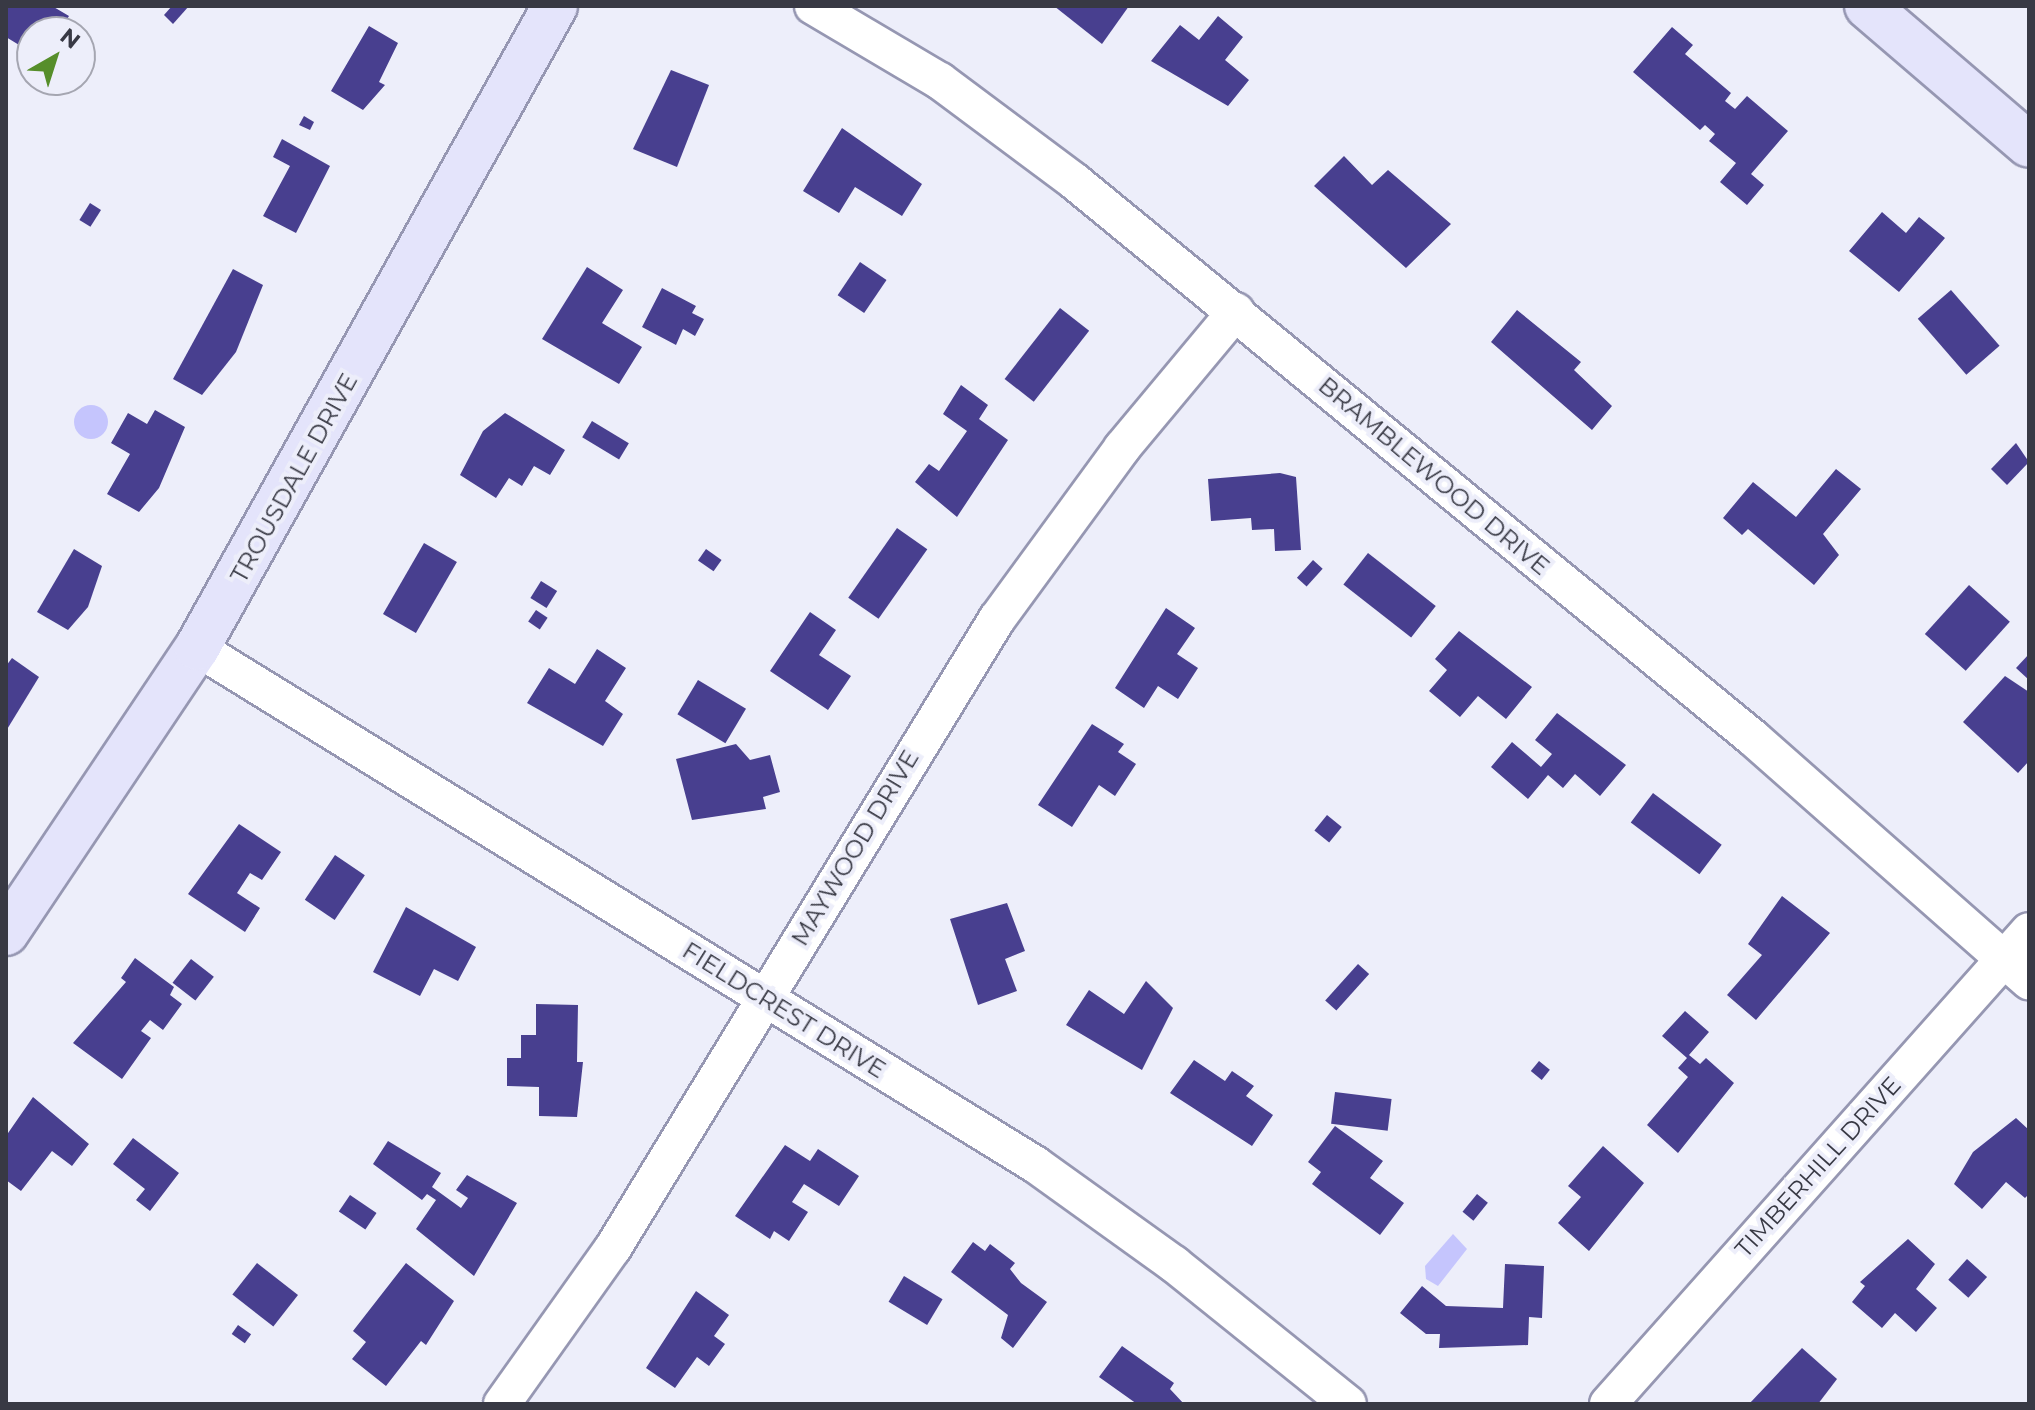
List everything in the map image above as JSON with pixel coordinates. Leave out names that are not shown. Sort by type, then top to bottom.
[{"type":"street","name":"TROUSDALE DRIVE","points":[[6,933],[197,648],[555,6]]},
{"type":"street","name":"BRAMBLEWOOD DRIVE","points":[[813,6],[1005,127],[1236,311],[1753,738],[2016,970]]},
{"type":"street","points":[[1867,6],[2029,145]]},
{"type":"street","name":"MAYWOOD DRIVE","points":[[502,1404],[613,1248],[997,619],[1122,448],[1236,311]]},
{"type":"street","name":"FIELDCREST DRIVE","points":[[197,648],[1058,1180],[1348,1404]]},
{"type":"street","name":"TIMBERHILL DRIVE","points":[[1608,1404],[2016,970],[2029,931]]},
{"type":"water","points":[[91,405],[103,410],[108,422],[103,434],[91,439],[79,434],[74,422],[79,410]]},
{"type":"water","points":[[1453,1234],[1467,1249],[1438,1286],[1426,1279],[1425,1266]]},
{"type":"building","points":[[6,6],[52,6],[69,16],[16,16],[16,43],[6,37]]},
{"type":"building","points":[[172,6],[189,6],[173,24],[164,15]]},
{"type":"building","points":[[1054,6],[1129,6],[1102,44]]},
{"type":"building","points":[[1218,16],[1243,37],[1225,60],[1249,80],[1228,106],[1151,61],[1180,25],[1199,40]]},
{"type":"building","points":[[369,26],[398,43],[379,82],[385,85],[363,110],[331,91]]},
{"type":"building","points":[[1672,27],[1693,45],[1685,54],[1731,93],[1725,101],[1735,109],[1747,96],[1788,131],[1751,174],[1764,185],[1747,205],[1720,182],[1736,163],[1709,141],[1715,134],[1705,125],[1700,130],[1633,72]]},
{"type":"building","points":[[671,70],[709,85],[677,167],[633,149]]},
{"type":"building","points":[[304,116],[314,122],[310,130],[299,125]]},
{"type":"building","points":[[842,128],[922,184],[902,216],[855,187],[839,213],[803,191]]},
{"type":"building","points":[[282,139],[330,166],[296,233],[263,216],[290,166],[273,157]]},
{"type":"building","points":[[1344,156],[1372,185],[1388,170],[1451,224],[1406,268],[1314,186]]},
{"type":"building","points":[[90,203],[101,210],[90,227],[79,220]]},
{"type":"building","points":[[1882,212],[1906,233],[1919,217],[1945,238],[1899,292],[1849,251]]},
{"type":"building","points":[[860,262],[887,280],[864,313],[838,295]]},
{"type":"building","points":[[587,267],[623,290],[602,323],[642,347],[619,384],[542,339]]},
{"type":"building","points":[[233,269],[263,285],[236,352],[202,395],[173,379]]},
{"type":"building","points":[[662,288],[696,306],[692,313],[704,319],[695,336],[683,329],[676,345],[642,327]]},
{"type":"building","points":[[1951,290],[2000,346],[1966,375],[1918,319]]},
{"type":"building","points":[[1060,308],[1089,331],[1034,402],[1005,379]]},
{"type":"building","points":[[1517,310],[1581,362],[1574,370],[1612,406],[1592,430],[1491,342]]},
{"type":"building","points":[[961,385],[988,405],[979,419],[1008,440],[957,517],[915,482],[929,464],[939,471],[967,431],[943,414]]},
{"type":"building","points":[[155,410],[185,427],[159,488],[139,512],[107,494],[130,454],[111,443],[128,413],[147,424]]},
{"type":"building","points":[[505,413],[565,450],[550,475],[534,466],[522,486],[509,478],[496,498],[460,475],[483,431]]},
{"type":"building","points":[[592,421],[629,443],[619,459],[582,437]]},
{"type":"building","points":[[2016,443],[2029,462],[2007,485],[1991,469]]},
{"type":"building","points":[[1836,469],[1861,489],[1823,534],[1839,555],[1814,585],[1748,529],[1742,535],[1723,518],[1753,482],[1796,517]]},
{"type":"building","points":[[1280,473],[1296,477],[1301,550],[1275,551],[1274,529],[1252,530],[1251,518],[1211,521],[1208,479]]},
{"type":"building","points":[[897,528],[927,549],[879,619],[848,598]]},
{"type":"building","points":[[424,543],[457,562],[416,633],[383,614]]},
{"type":"building","points":[[74,549],[102,566],[88,607],[68,630],[37,612]]},
{"type":"building","points":[[706,549],[722,560],[714,571],[698,560]]},
{"type":"building","points":[[1368,553],[1436,606],[1411,637],[1343,585]]},
{"type":"building","points":[[1313,560],[1323,569],[1307,587],[1297,578]]},
{"type":"building","points":[[541,581],[557,591],[547,608],[530,598]]},
{"type":"building","points":[[1969,585],[2010,622],[1966,671],[1925,634]]},
{"type":"building","points":[[1166,608],[1195,628],[1177,654],[1198,668],[1178,699],[1158,686],[1144,708],[1115,688]]},
{"type":"building","points":[[536,610],[548,618],[540,629],[528,622]]},
{"type":"building","points":[[810,612],[836,630],[819,655],[851,676],[828,710],[770,671]]},
{"type":"building","points":[[1459,631],[1532,687],[1506,719],[1478,696],[1460,717],[1429,691],[1447,670],[1435,659]]},
{"type":"building","points":[[597,649],[626,668],[605,701],[623,714],[603,746],[527,703],[549,668],[575,684]]},
{"type":"building","points":[[2029,654],[2029,680],[2016,668]]},
{"type":"building","points":[[12,658],[39,677],[6,731],[6,666]]},
{"type":"building","points":[[2005,676],[2029,692],[2029,761],[2018,773],[1963,722]]},
{"type":"building","points":[[698,680],[746,709],[725,743],[677,714]]},
{"type":"building","points":[[1557,713],[1626,765],[1600,796],[1575,774],[1563,788],[1548,775],[1528,799],[1491,767],[1512,742],[1541,767],[1552,754],[1535,740]]},
{"type":"building","points":[[1092,724],[1124,744],[1118,752],[1136,764],[1115,796],[1099,785],[1072,827],[1038,805]]},
{"type":"building","points":[[736,744],[750,760],[770,755],[780,792],[763,797],[766,809],[692,820],[676,759]]},
{"type":"building","points":[[1653,793],[1722,845],[1699,874],[1631,823]]},
{"type":"building","points":[[1327,815],[1342,827],[1329,843],[1314,831]]},
{"type":"building","points":[[239,824],[281,852],[262,880],[250,873],[237,893],[260,908],[245,932],[188,894]]},
{"type":"building","points":[[335,855],[365,875],[335,920],[305,900]]},
{"type":"building","points":[[1782,896],[1830,933],[1756,1020],[1727,995],[1762,955],[1748,944]]},
{"type":"building","points":[[1007,903],[1025,951],[1005,959],[1017,991],[978,1005],[950,919]]},
{"type":"building","points":[[406,907],[476,947],[458,981],[434,969],[420,996],[373,972]]},
{"type":"building","points":[[135,958],[174,987],[170,995],[182,1004],[163,1030],[150,1020],[141,1031],[151,1038],[122,1079],[73,1043],[126,982],[121,978]]},
{"type":"building","points":[[191,959],[214,977],[195,1000],[173,983]]},
{"type":"building","points":[[1358,964],[1369,974],[1336,1010],[1325,1000]]},
{"type":"building","points":[[1146,981],[1173,1008],[1142,1070],[1066,1025],[1089,990],[1124,1014]]},
{"type":"building","points":[[536,1004],[578,1005],[577,1062],[583,1062],[577,1117],[539,1116],[539,1087],[507,1086],[507,1058],[521,1058],[521,1035],[536,1035]]},
{"type":"building","points":[[1685,1011],[1709,1032],[1689,1055],[1700,1064],[1706,1058],[1734,1083],[1678,1153],[1647,1125],[1688,1077],[1678,1068],[1687,1058],[1662,1036]]},
{"type":"building","points":[[1194,1060],[1225,1081],[1232,1071],[1254,1086],[1246,1096],[1273,1115],[1252,1146],[1170,1093]]},
{"type":"building","points":[[1539,1061],[1550,1070],[1542,1080],[1531,1071]]},
{"type":"building","points":[[1335,1092],[1392,1099],[1388,1131],[1331,1124]]},
{"type":"building","points":[[33,1097],[89,1144],[72,1166],[52,1151],[21,1191],[6,1180],[6,1136]]},
{"type":"building","points":[[2016,1118],[2029,1130],[2029,1194],[2025,1198],[2006,1182],[1982,1209],[1954,1184],[1973,1152]]},
{"type":"building","points":[[1335,1126],[1383,1161],[1370,1178],[1404,1203],[1380,1235],[1312,1184],[1321,1172],[1308,1162]]},
{"type":"building","points":[[133,1138],[179,1173],[150,1211],[136,1200],[145,1189],[113,1164]]},
{"type":"building","points":[[388,1141],[441,1173],[432,1187],[461,1208],[468,1198],[456,1190],[467,1175],[517,1203],[474,1276],[416,1229],[436,1200],[427,1194],[422,1200],[373,1164]]},
{"type":"building","points":[[785,1145],[810,1161],[818,1149],[859,1176],[839,1206],[804,1184],[792,1202],[808,1212],[789,1241],[774,1231],[770,1239],[735,1216]]},
{"type":"building","points":[[1603,1146],[1644,1183],[1589,1251],[1558,1223],[1581,1197],[1568,1186]]},
{"type":"building","points":[[1477,1194],[1488,1203],[1473,1221],[1463,1212]]},
{"type":"building","points":[[350,1195],[377,1213],[365,1229],[339,1212]]},
{"type":"building","points":[[1908,1239],[1935,1264],[1916,1289],[1937,1308],[1916,1332],[1895,1313],[1882,1328],[1852,1302],[1865,1286],[1860,1282]]},
{"type":"building","points":[[973,1242],[985,1251],[990,1244],[1015,1263],[1010,1269],[1021,1283],[1047,1302],[1013,1348],[1001,1338],[1008,1315],[951,1272]]},
{"type":"building","points":[[1967,1259],[1987,1277],[1968,1298],[1948,1280]]},
{"type":"building","points":[[257,1263],[298,1295],[273,1327],[232,1295]]},
{"type":"building","points":[[406,1263],[454,1301],[426,1345],[421,1341],[386,1386],[352,1359],[366,1342],[353,1331]]},
{"type":"building","points":[[1505,1264],[1544,1266],[1542,1318],[1529,1317],[1528,1345],[1439,1348],[1440,1334],[1426,1334],[1400,1313],[1422,1286],[1446,1306],[1503,1308]]},
{"type":"building","points":[[904,1276],[943,1299],[927,1325],[889,1302]]},
{"type":"building","points":[[696,1291],[729,1315],[714,1336],[725,1344],[709,1366],[697,1357],[675,1388],[646,1368]]},
{"type":"building","points":[[238,1325],[251,1334],[245,1343],[232,1334]]},
{"type":"building","points":[[1122,1346],[1174,1383],[1170,1389],[1184,1404],[1137,1404],[1099,1377]]},
{"type":"building","points":[[1802,1348],[1837,1379],[1818,1404],[1749,1404]]}]
